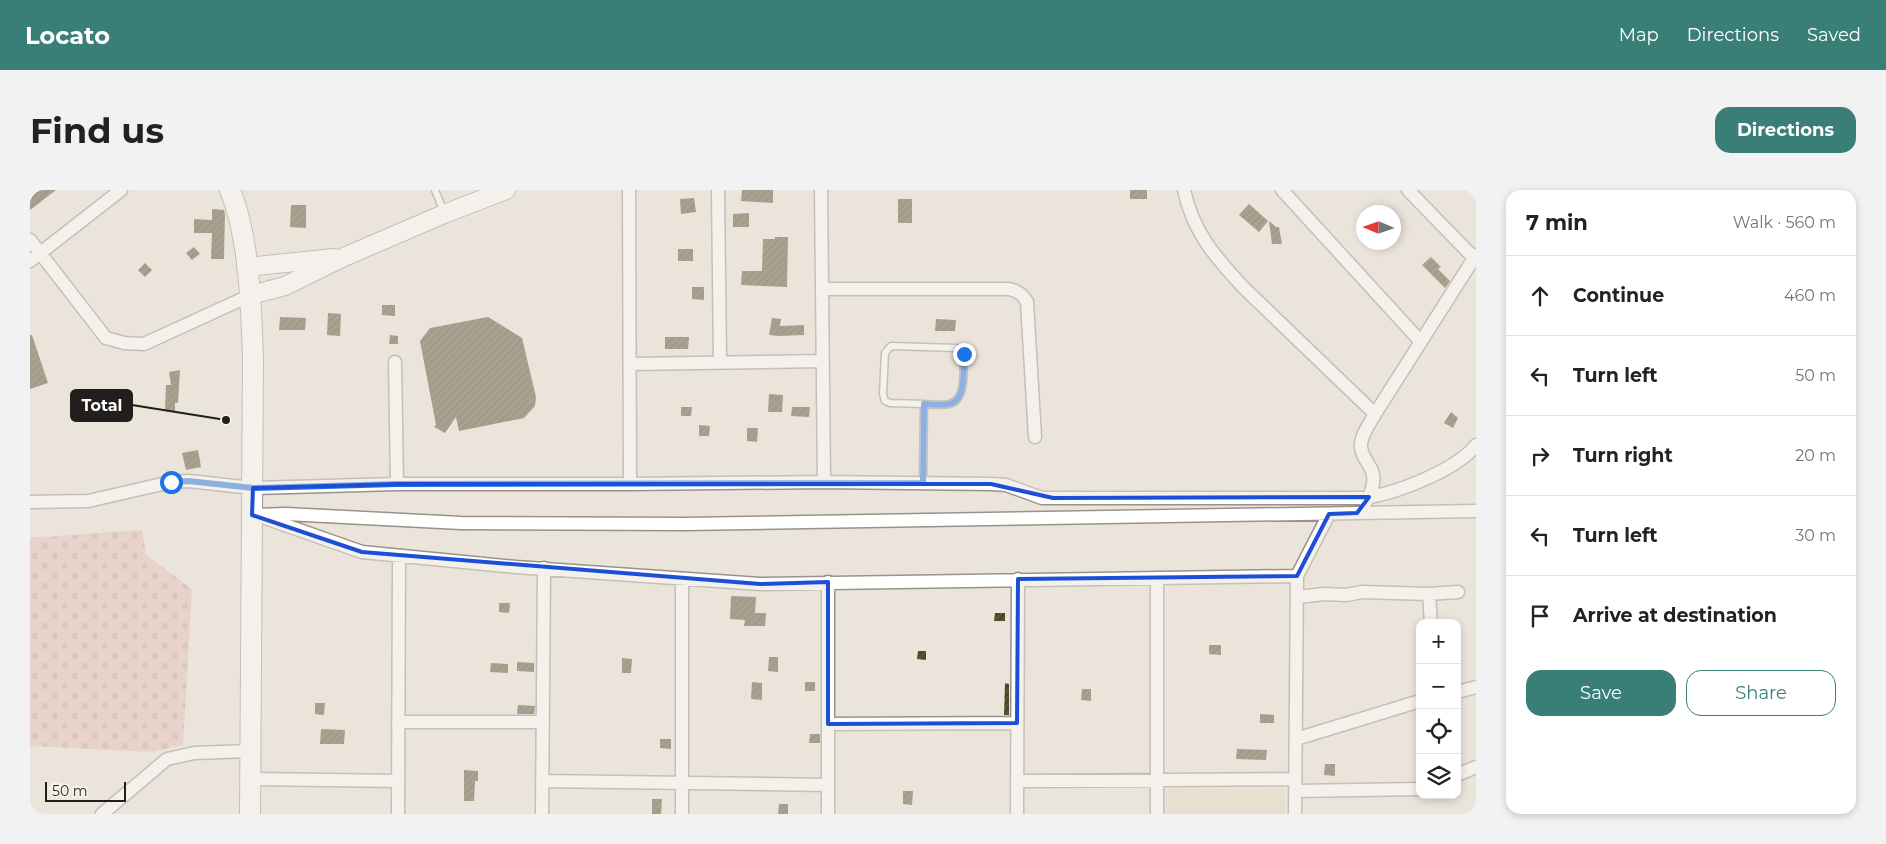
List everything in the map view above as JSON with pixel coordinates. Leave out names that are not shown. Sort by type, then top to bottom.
[{"type":"main road","points":[[230,190],[241,229],[250,295],[253,359],[253,488],[255,515],[250,814]]},
{"type":"street","points":[[35,257],[121,190]]},
{"type":"street","points":[[30,240],[35,257],[106,338],[124,344],[144,344],[250,295],[285,286],[344,257],[444,214],[506,190]]},
{"type":"street","points":[[629,190],[630,484]]},
{"type":"street","points":[[718,190],[720,362]]},
{"type":"street","points":[[821,190],[824,482]]},
{"type":"street","points":[[1184,190],[1203,240],[1224,266],[1244,288],[1375,414]]},
{"type":"street","points":[[1282,190],[1421,342]]},
{"type":"street","points":[[1357,513],[1370,497],[1375,479],[1373,471],[1362,453],[1361,440],[1375,414],[1475,257],[1408,190]]},
{"type":"street","points":[[246,267],[344,257]]},
{"type":"street","points":[[822,289],[1009,289],[1023,295],[1027,302],[1035,437]]},
{"type":"street","points":[[630,364],[822,361]]},
{"type":"street","points":[[396,362],[397,484]]},
{"type":"street","points":[[30,502],[88,501],[180,481],[253,488],[397,484],[923,483],[1006,485],[1042,498],[1370,497],[1398,491],[1457,463],[1474,452]]},
{"type":"street","points":[[255,515],[286,514],[462,523],[685,524],[1476,511]]},
{"type":"street","points":[[1295,814],[1297,576],[1329,514]]},
{"type":"street","points":[[255,515],[362,552],[760,584],[1297,576]]},
{"type":"street","points":[[398,814],[399,556]]},
{"type":"street","points":[[542,814],[544,568]]},
{"type":"street","points":[[1157,578],[1157,814]]},
{"type":"street","points":[[682,579],[682,814]]},
{"type":"street","points":[[1017,814],[1018,579]]},
{"type":"street","points":[[828,582],[828,814]]},
{"type":"street","points":[[1297,597],[1325,594],[1346,595],[1362,592],[1429,594],[1458,592]]},
{"type":"street","points":[[1429,594],[1430,619]]},
{"type":"street","points":[[1461,691],[1476,687]]},
{"type":"street","points":[[1296,739],[1416,706]]},
{"type":"street","points":[[398,722],[543,722]]},
{"type":"street","points":[[828,724],[1017,723]]},
{"type":"street","points":[[102,814],[167,759],[194,753],[250,751]]},
{"type":"street","points":[[1461,773],[1476,767]]},
{"type":"street","points":[[250,779],[398,781]]},
{"type":"street","points":[[1017,781],[1157,780],[1416,789]]},
{"type":"street","points":[[542,781],[828,785]]},
{"type":"lane","points":[[435,190],[444,214]]},
{"type":"lane","points":[[890,346],[956,348],[963,351],[961,394],[957,400],[949,404],[924,404],[890,403],[885,401],[883,394],[885,353],[890,346]]},
{"type":"lane","points":[[923,483],[924,404]]},
{"type":"highlighted area","points":[[397,484],[991,484],[1053,498],[1369,497],[1357,513],[1329,514],[1297,576],[1018,579],[1017,723],[828,724],[828,582],[760,584],[362,552],[252,515],[253,488]]},
{"type":"shaded area","points":[[1165,789],[1285,789],[1285,814],[1165,814]]},
{"type":"green space","points":[[142,530],[146,555],[192,589],[183,745],[153,752],[30,746],[30,538]]},
{"type":"building","points":[[38,190],[56,190],[30,210],[30,196]]},
{"type":"building","points":[[742,190],[773,190],[773,203],[741,201]]},
{"type":"building","points":[[1130,190],[1147,190],[1147,199],[1130,199]]},
{"type":"building","points":[[694,198],[696,212],[681,214],[680,199]]},
{"type":"building","points":[[898,199],[912,199],[912,223],[898,223]]},
{"type":"building","points":[[1249,204],[1268,221],[1259,232],[1239,215]]},
{"type":"building","points":[[291,205],[306,205],[306,228],[290,227]]},
{"type":"building","points":[[212,209],[224,210],[225,214],[224,259],[211,259],[212,233],[194,233],[194,219],[212,220]]},
{"type":"building","points":[[749,213],[749,227],[733,227],[733,214]]},
{"type":"building","points":[[1269,221],[1276,227],[1279,227],[1282,244],[1272,244]]},
{"type":"building","points":[[775,237],[788,237],[787,287],[741,285],[742,271],[762,271],[763,239],[775,239]]},
{"type":"building","points":[[194,247],[200,254],[192,260],[186,253]]},
{"type":"building","points":[[678,249],[693,249],[693,261],[678,261]]},
{"type":"building","points":[[1431,257],[1441,267],[1438,269],[1450,281],[1445,288],[1422,265]]},
{"type":"building","points":[[145,263],[152,270],[145,277],[138,270]]},
{"type":"building","points":[[692,287],[704,287],[704,300],[692,299]]},
{"type":"building","points":[[382,305],[395,305],[395,316],[382,315]]},
{"type":"building","points":[[328,313],[341,314],[340,336],[327,335]]},
{"type":"building","points":[[280,317],[306,318],[305,330],[279,330]]},
{"type":"building","points":[[488,317],[522,338],[536,397],[535,406],[524,418],[459,431],[456,417],[445,433],[434,427],[436,425],[420,341],[430,328]]},
{"type":"building","points":[[772,318],[781,319],[780,326],[804,325],[804,335],[769,335]]},
{"type":"building","points":[[936,319],[956,320],[955,331],[935,331]]},
{"type":"building","points":[[30,335],[32,335],[48,383],[30,389]]},
{"type":"building","points":[[390,335],[398,336],[398,344],[389,344]]},
{"type":"building","points":[[665,337],[689,337],[688,349],[665,349]]},
{"type":"building","points":[[180,370],[178,403],[175,403],[175,411],[165,410],[166,385],[171,385],[169,372]]},
{"type":"building","points":[[769,394],[783,395],[782,412],[768,412]]},
{"type":"building","points":[[681,407],[692,407],[691,416],[681,416]]},
{"type":"building","points":[[792,407],[810,407],[809,417],[791,416]]},
{"type":"building","points":[[1451,412],[1458,418],[1453,428],[1444,423]]},
{"type":"building","points":[[699,425],[710,426],[709,436],[699,436]]},
{"type":"building","points":[[747,428],[758,428],[757,442],[747,441]]},
{"type":"building","points":[[198,450],[201,467],[186,470],[182,453]]},
{"type":"building","points":[[731,596],[756,597],[755,613],[766,613],[765,626],[744,626],[745,620],[730,619]]},
{"type":"building","points":[[499,603],[510,603],[509,613],[499,612]]},
{"type":"building","points":[[995,613],[1005,613],[1005,621],[994,621]]},
{"type":"building","points":[[1209,645],[1221,645],[1221,655],[1209,654]]},
{"type":"building","points":[[918,651],[926,651],[926,660],[917,659]]},
{"type":"building","points":[[769,657],[778,657],[778,672],[768,671]]},
{"type":"building","points":[[622,658],[632,659],[631,673],[622,673]]},
{"type":"building","points":[[517,662],[534,663],[534,672],[517,671]]},
{"type":"building","points":[[491,663],[508,664],[508,673],[490,672]]},
{"type":"building","points":[[752,682],[762,683],[762,700],[751,699]]},
{"type":"building","points":[[805,682],[815,682],[815,691],[805,691]]},
{"type":"building","points":[[1005,683],[1009,684],[1009,715],[1004,715]]},
{"type":"building","points":[[1082,689],[1091,689],[1091,701],[1081,700]]},
{"type":"building","points":[[315,703],[325,703],[324,715],[315,714]]},
{"type":"building","points":[[518,705],[535,706],[534,714],[517,714]]},
{"type":"building","points":[[1260,714],[1274,715],[1274,723],[1260,723]]},
{"type":"building","points":[[321,729],[345,730],[344,744],[320,744]]},
{"type":"building","points":[[810,734],[820,734],[820,743],[809,743]]},
{"type":"building","points":[[660,739],[671,739],[671,749],[660,748]]},
{"type":"building","points":[[1237,749],[1267,750],[1266,760],[1236,759]]},
{"type":"building","points":[[1325,764],[1335,764],[1335,776],[1324,775]]},
{"type":"building","points":[[464,770],[478,771],[478,781],[475,781],[474,801],[464,801]]},
{"type":"building","points":[[903,791],[913,791],[912,805],[903,804]]},
{"type":"building","points":[[652,799],[662,799],[661,814],[652,814]]},
{"type":"building","points":[[779,804],[788,804],[788,814],[778,814]]},
{"type":"place","name":"Total","points":[[226,420]]},
{"type":"route","points":[[171,482],[188,481],[253,488],[397,484],[923,483],[924,404],[949,404],[957,400],[961,394],[964,354]]}]
